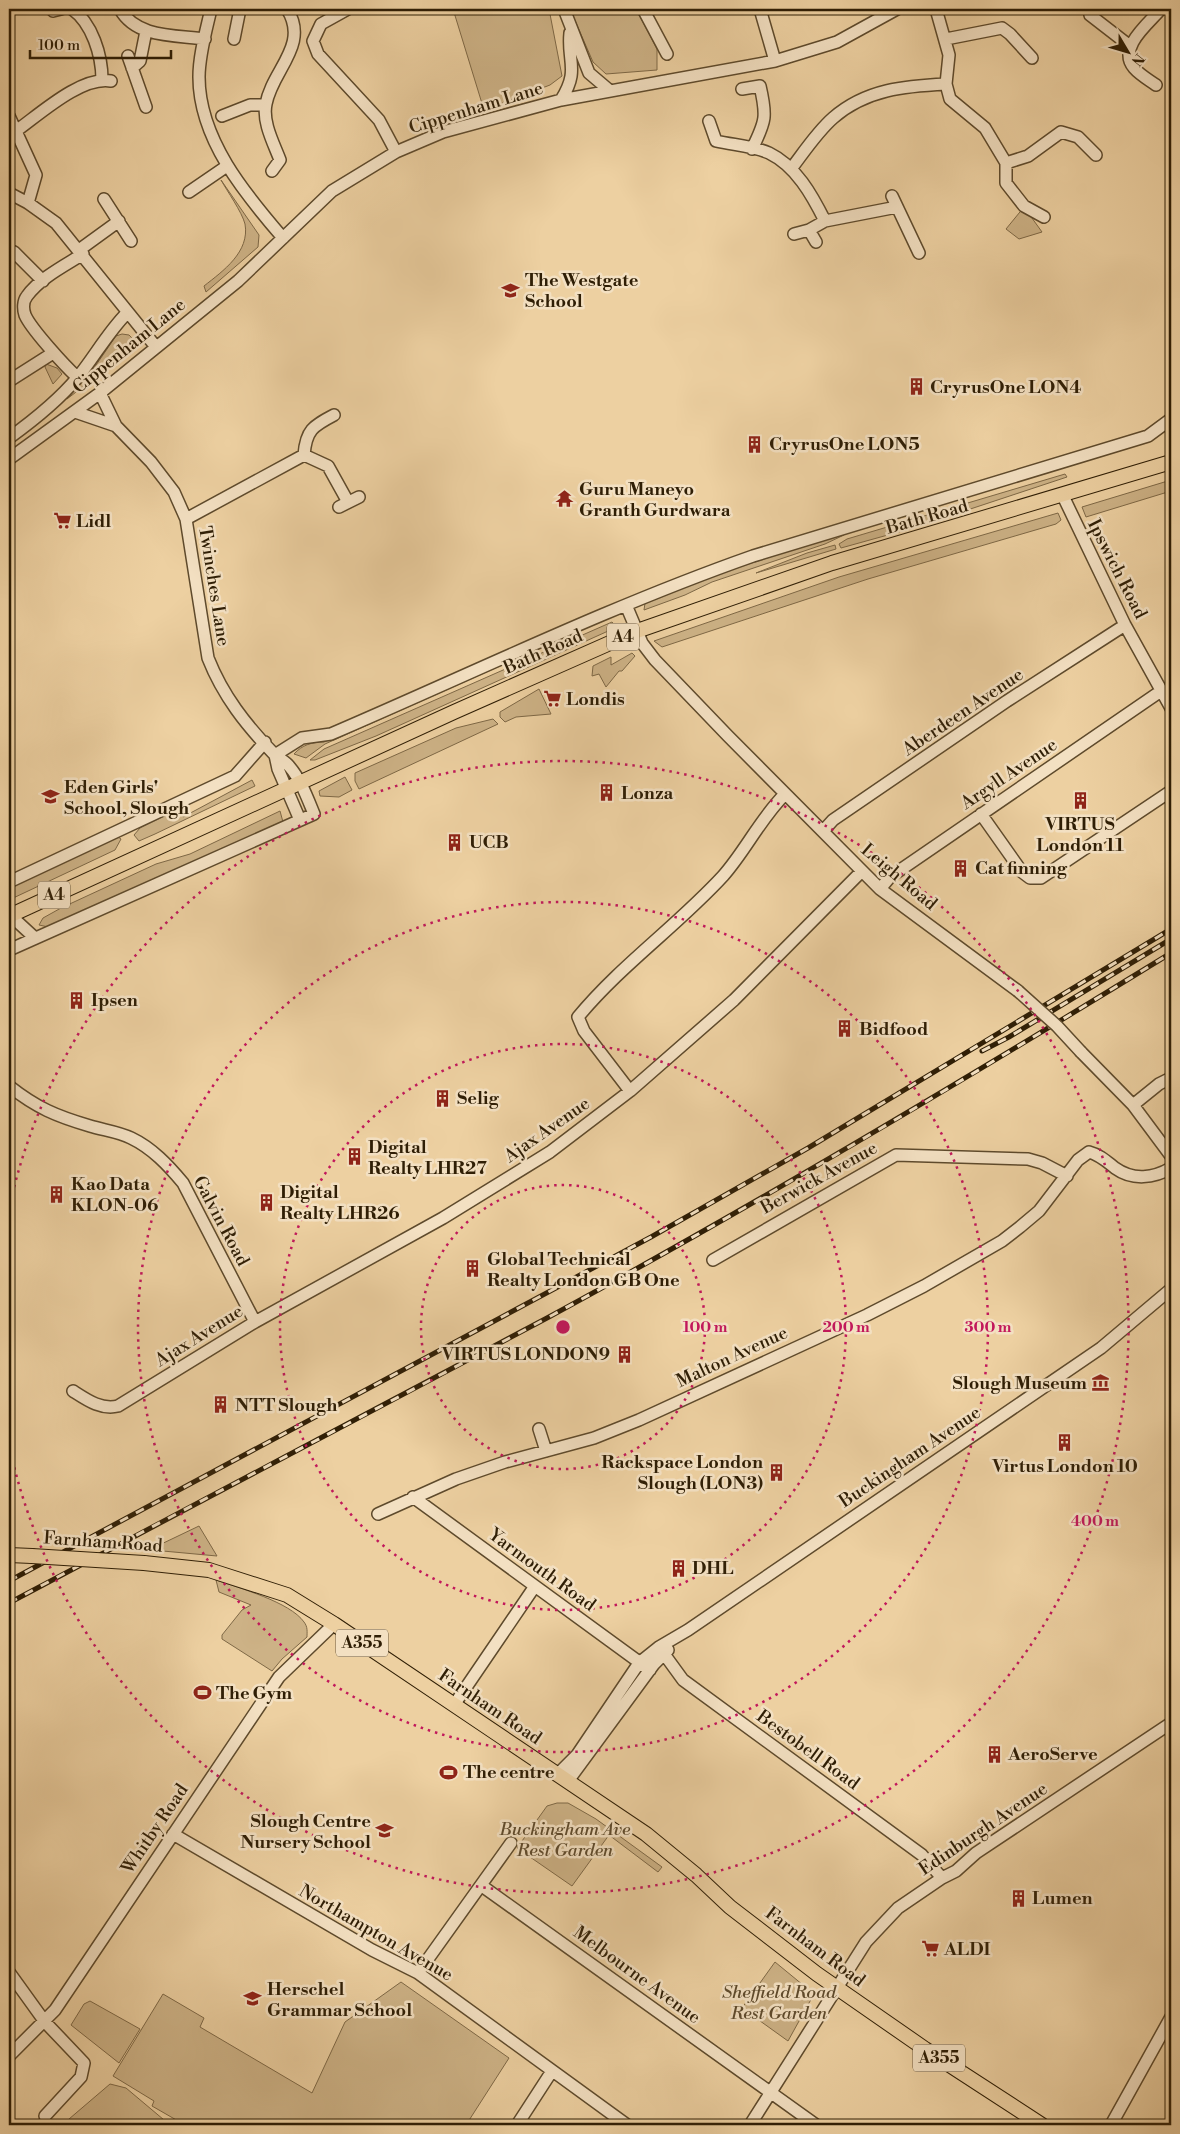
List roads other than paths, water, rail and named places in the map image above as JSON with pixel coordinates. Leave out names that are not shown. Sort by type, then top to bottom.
[{"type":"main road","name":"Bath Road","points":[[10,915],[636,631],[832,563],[1063,496],[1171,462]]},
{"type":"main road","name":"Farnham Road","points":[[9,1555],[144,1563],[208,1570],[287,1595],[334,1624],[646,1834],[730,1906],[837,1988],[1035,2123]]},
{"type":"street","points":[[16,131],[83,85],[106,80],[102,63],[84,17],[72,9]]},
{"type":"street","points":[[120,9],[126,19],[146,31],[205,39]]},
{"type":"street","points":[[211,9],[199,77],[202,105],[209,128],[227,166],[283,238]]},
{"type":"street","points":[[234,39],[240,9]]},
{"type":"street","points":[[272,171],[280,160],[266,121],[265,105],[275,79],[294,44],[294,20],[287,9]]},
{"type":"street","points":[[564,9],[589,74],[608,90]]},
{"type":"street","points":[[643,9],[667,54]]},
{"type":"street","points":[[760,9],[775,61]]},
{"type":"street","name":"Cippenham Lane","points":[[9,459],[100,393],[238,281],[332,191],[396,152],[444,132],[561,100],[608,90],[736,70],[775,61],[837,42],[897,9]]},
{"type":"street","points":[[936,9],[949,55],[946,84],[950,100],[985,128],[1006,164],[1006,183],[1024,206],[1044,216]]},
{"type":"street","points":[[1156,85],[1133,68],[1127,55],[1130,46],[1161,9]]},
{"type":"street","points":[[343,10],[326,20],[317,29],[312,41],[318,54],[380,120],[396,152]]},
{"type":"street","points":[[1090,16],[1130,46]]},
{"type":"street","points":[[946,39],[1003,24],[1032,58]]},
{"type":"street","points":[[561,100],[569,87],[573,70],[569,42],[571,29]]},
{"type":"street","points":[[132,68],[140,61],[146,31]]},
{"type":"street","points":[[128,56],[146,107]]},
{"type":"street","points":[[791,168],[833,118],[859,100],[906,86],[946,84]]},
{"type":"street","points":[[742,89],[760,86],[766,110],[763,126],[752,149]]},
{"type":"street","points":[[222,116],[250,105],[265,105]]},
{"type":"street","points":[[9,116],[36,174],[28,203]]},
{"type":"street","points":[[709,121],[716,141],[768,153],[791,168],[812,195],[826,221]]},
{"type":"street","points":[[1006,164],[1028,156],[1061,132],[1078,137],[1096,155]]},
{"type":"street","points":[[189,192],[227,166]]},
{"type":"street","points":[[9,193],[28,203],[56,224],[81,252],[127,313],[156,347]]},
{"type":"street","points":[[104,199],[131,241]]},
{"type":"street","points":[[794,234],[809,230],[826,221],[895,202],[919,253]]},
{"type":"street","points":[[78,377],[53,353],[25,316],[26,298],[43,280],[119,221]]},
{"type":"street","points":[[809,230],[816,242]]},
{"type":"street","points":[[9,250],[14,252],[43,280]]},
{"type":"street","points":[[9,438],[57,400],[78,377],[117,323],[127,313]]},
{"type":"street","points":[[9,381],[53,353]]},
{"type":"street","name":"Twinches Lane","points":[[100,393],[116,426],[151,462],[174,492],[186,519],[208,658],[225,696],[275,755],[288,764],[301,782],[314,814],[300,820],[278,769],[275,755]]},
{"type":"street","name":"Twinches Lane","points":[[75,412],[116,426]]},
{"type":"street","points":[[304,455],[306,436],[317,424],[334,415]]},
{"type":"street","points":[[275,755],[302,738],[331,734],[626,606],[752,556],[1148,436],[1171,419]]},
{"type":"street","points":[[304,455],[328,466],[343,504],[359,497]]},
{"type":"street","points":[[186,519],[304,455]]},
{"type":"street","name":"Ipswich Road","points":[[1063,496],[1125,625],[1171,708]]},
{"type":"street","name":"Leigh Road","points":[[626,606],[642,643],[655,660],[785,794],[880,888],[1018,991],[1057,1026],[1133,1105],[1171,1156]]},
{"type":"street","name":"Aberdeen Avenue","points":[[823,831],[833,820],[1007,701],[1125,625]]},
{"type":"street","name":"Argyll Avenue","points":[[880,888],[890,877],[1161,691]]},
{"type":"street","points":[[9,882],[235,776],[265,742]]},
{"type":"street","points":[[982,814],[1022,872],[1030,878],[1041,878],[1171,791]]},
{"type":"street","points":[[630,1091],[584,1031],[578,1017],[615,976],[723,876],[761,821],[785,794]]},
{"type":"street","points":[[9,950],[300,820]]},
{"type":"street","name":"Ajax Avenue","points":[[73,1391],[91,1402],[109,1408],[118,1406],[255,1322],[503,1182],[550,1152],[630,1091],[734,1000],[862,871]]},
{"type":"street","points":[[10,915],[35,938]]},
{"type":"street","points":[[1133,1105],[1171,1078]]},
{"type":"street","name":"Galvin Road","points":[[9,1086],[34,1106],[70,1120],[130,1137],[163,1161],[183,1182],[255,1322]]},
{"type":"street","name":"Malton Avenue","points":[[378,1514],[414,1496],[504,1462],[594,1438],[639,1420],[867,1315],[949,1274],[1002,1241],[1039,1211],[1078,1160],[1089,1152],[1098,1155],[1118,1170],[1141,1177],[1162,1173],[1171,1168]]},
{"type":"street","name":"Berwick Avenue","points":[[713,1260],[896,1155],[1028,1159],[1042,1163],[1066,1176]]},
{"type":"street","name":"Buckingham Avenue","points":[[563,1778],[576,1755],[639,1663],[662,1650],[688,1630],[1101,1348],[1171,1289]]},
{"type":"street","points":[[539,1429],[546,1451]]},
{"type":"street","name":"Yarmouth Road","points":[[414,1496],[650,1670]]},
{"type":"street","points":[[454,1705],[535,1586]]},
{"type":"street","name":"Whitby Road","points":[[9,2056],[45,2022],[74,1982],[278,1677],[334,1624]]},
{"type":"street","name":"Buckingham Avenue","points":[[563,1778],[650,1670],[662,1650]]},
{"type":"street","name":"Bestobell Road","points":[[662,1650],[683,1680],[922,1855],[942,1878]]},
{"type":"street","name":"Edinburgh Avenue","points":[[750,2125],[866,1942],[898,1908],[942,1878],[956,1872],[976,1853],[1171,1723]]},
{"type":"street","name":"Northampton Avenue","points":[[173,1834],[364,1945],[418,1973],[628,2125]]},
{"type":"street","points":[[418,1973],[511,1843]]},
{"type":"street","name":"Melbourne Avenue","points":[[482,1886],[816,2125]]},
{"type":"street","points":[[9,1972],[45,2022],[84,2062],[84,2069],[70,2090],[45,2116]]},
{"type":"street","points":[[1111,2125],[1171,2017]]},
{"type":"street","points":[[517,2125],[552,2070]]},
{"type":"railway","points":[[9,1581],[651,1237],[808,1148],[1171,929]]},
{"type":"railway","points":[[982,1051],[1009,1037],[1171,939]]},
{"type":"railway","points":[[9,1603],[480,1354],[705,1230],[862,1140],[1171,953]]},
{"type":"place","name":"The Westgate School","points":[[511,290]]},
{"type":"place","name":"CryrusOne LON4","points":[[916,387]]},
{"type":"place","name":"CryrusOne LON5","points":[[755,444]]},
{"type":"place","name":"Guru Maneyo Granth Gurdwara","points":[[565,499]]},
{"type":"place","name":"Lidl","points":[[62,521]]},
{"type":"place","name":"Londis","points":[[552,699]]},
{"type":"place","name":"Lonza","points":[[607,793]]},
{"type":"place","name":"Eden Girls' School, Slough","points":[[50,797]]},
{"type":"place","name":"VIRTUS London 11","points":[[1080,801]]},
{"type":"place","name":"UCB","points":[[455,842]]},
{"type":"place","name":"Cat finning","points":[[961,868]]},
{"type":"place","name":"Ipsen","points":[[77,1000]]},
{"type":"place","name":"Bidfood","points":[[845,1029]]},
{"type":"place","name":"Selig","points":[[443,1098]]},
{"type":"place","name":"Digital Realty LHR27","points":[[354,1157]]},
{"type":"place","name":"Kao Data KLON-06","points":[[57,1194]]},
{"type":"place","name":"Digital Realty LHR26","points":[[266,1202]]},
{"type":"place","name":"Global Technical Realty London GB One","points":[[473,1269]]},
{"type":"place","name":"VIRTUS LONDON9","points":[[624,1354]]},
{"type":"place","name":"Slough Museum","points":[[1101,1383]]},
{"type":"place","name":"NTT Slough","points":[[221,1405]]},
{"type":"place","name":"Virtus London 10","points":[[1065,1443]]},
{"type":"place","name":"Rackspace London Slough (LON3)","points":[[777,1472]]},
{"type":"place","name":"DHL","points":[[678,1568]]},
{"type":"place","name":"The Gym","points":[[202,1693]]},
{"type":"place","name":"AeroServe","points":[[994,1754]]},
{"type":"place","name":"The centre","points":[[449,1772]]},
{"type":"place","name":"Slough Centre Nursery School","points":[[385,1831]]},
{"type":"place","name":"Lumen","points":[[1018,1898]]},
{"type":"place","name":"ALDI","points":[[930,1949]]},
{"type":"place","name":"Herschel Grammar School","points":[[253,1999]]},
{"type":"park label","name":"Buckingham Ave Rest Garden","points":[[565,1839]]},
{"type":"park label","name":"Sheffield Road Rest Garden","points":[[779,2002]]}]
